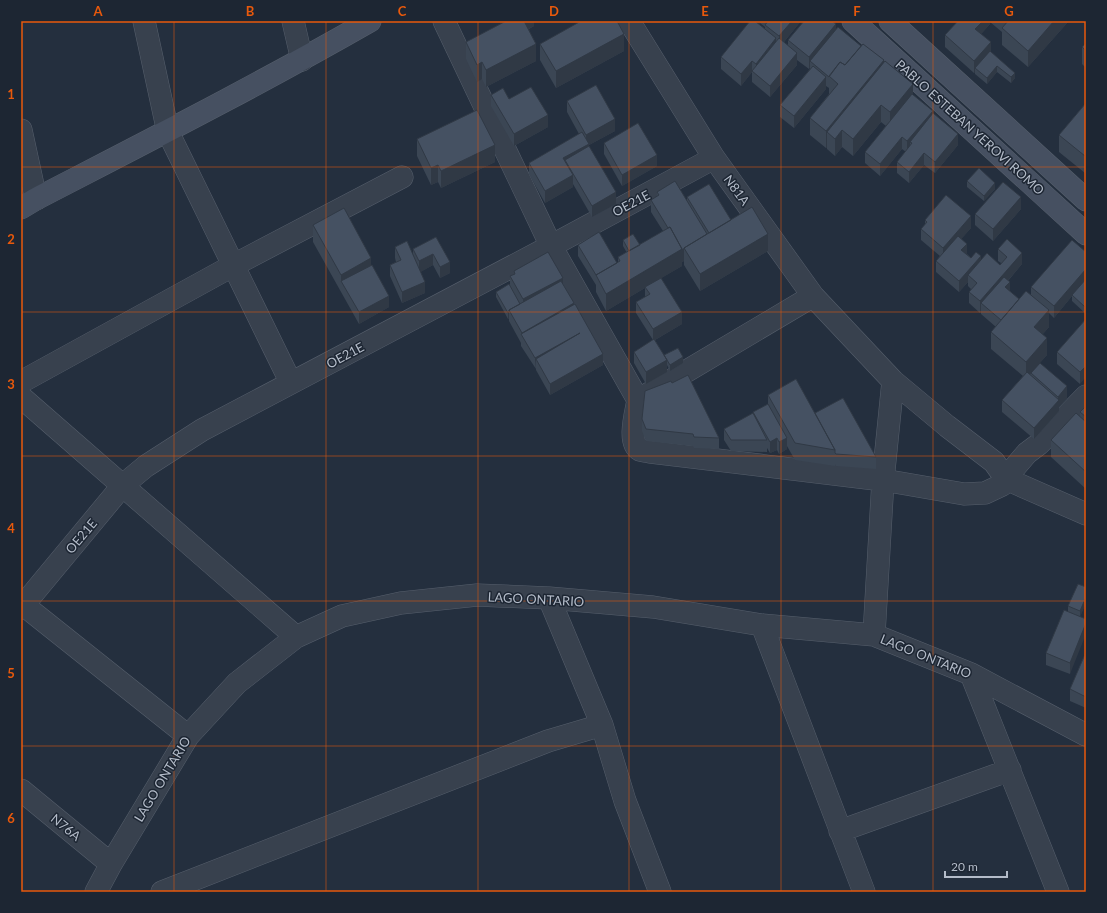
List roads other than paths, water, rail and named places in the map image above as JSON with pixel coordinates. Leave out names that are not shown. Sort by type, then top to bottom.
[{"type":"street","points":[[144,21],[168,132],[291,383]]},
{"type":"street","points":[[293,21],[302,60]]},
{"type":"street","points":[[21,130],[28,204],[168,132],[302,60],[370,21]]},
{"type":"street","points":[[444,21],[551,246],[638,400],[633,439],[636,446],[640,450],[883,480],[964,494],[985,493],[1002,485],[1027,454],[1039,444],[1086,396]]},
{"type":"street","name":"N81A","points":[[628,21],[714,158],[813,296],[894,381],[947,426],[994,462],[1006,479]]},
{"type":"street","name":"PABLO ESTEBAN YEROVI ROMO","points":[[853,21],[1086,234]]},
{"type":"street","name":"PABLO ESTEBAN YEROVI ROMO","points":[[890,21],[1086,200]]},
{"type":"street","name":"OE21E","points":[[22,606],[123,485],[146,466],[202,430],[551,246],[714,158]]},
{"type":"street","points":[[21,382],[234,265],[402,177]]},
{"type":"street","points":[[638,400],[813,296]]},
{"type":"street","points":[[874,635],[883,480],[894,381]]},
{"type":"street","points":[[21,397],[296,637]]},
{"type":"street","points":[[1006,479],[1086,514]]},
{"type":"street","name":"LAGO ONTARIO","points":[[96,892],[111,864],[188,736],[237,683],[296,637],[342,616],[401,603],[477,595],[549,598],[653,608],[762,625],[874,635],[971,674],[1086,735]]},
{"type":"street","points":[[549,598],[602,725],[625,801],[660,892]]},
{"type":"street","points":[[22,606],[188,736]]},
{"type":"street","points":[[762,625],[864,892]]},
{"type":"street","points":[[971,674],[1058,892]]},
{"type":"street","points":[[162,892],[548,741],[602,725]]},
{"type":"street","points":[[840,830],[1010,770]]},
{"type":"street","name":"N76A","points":[[21,790],[111,864]]}]
